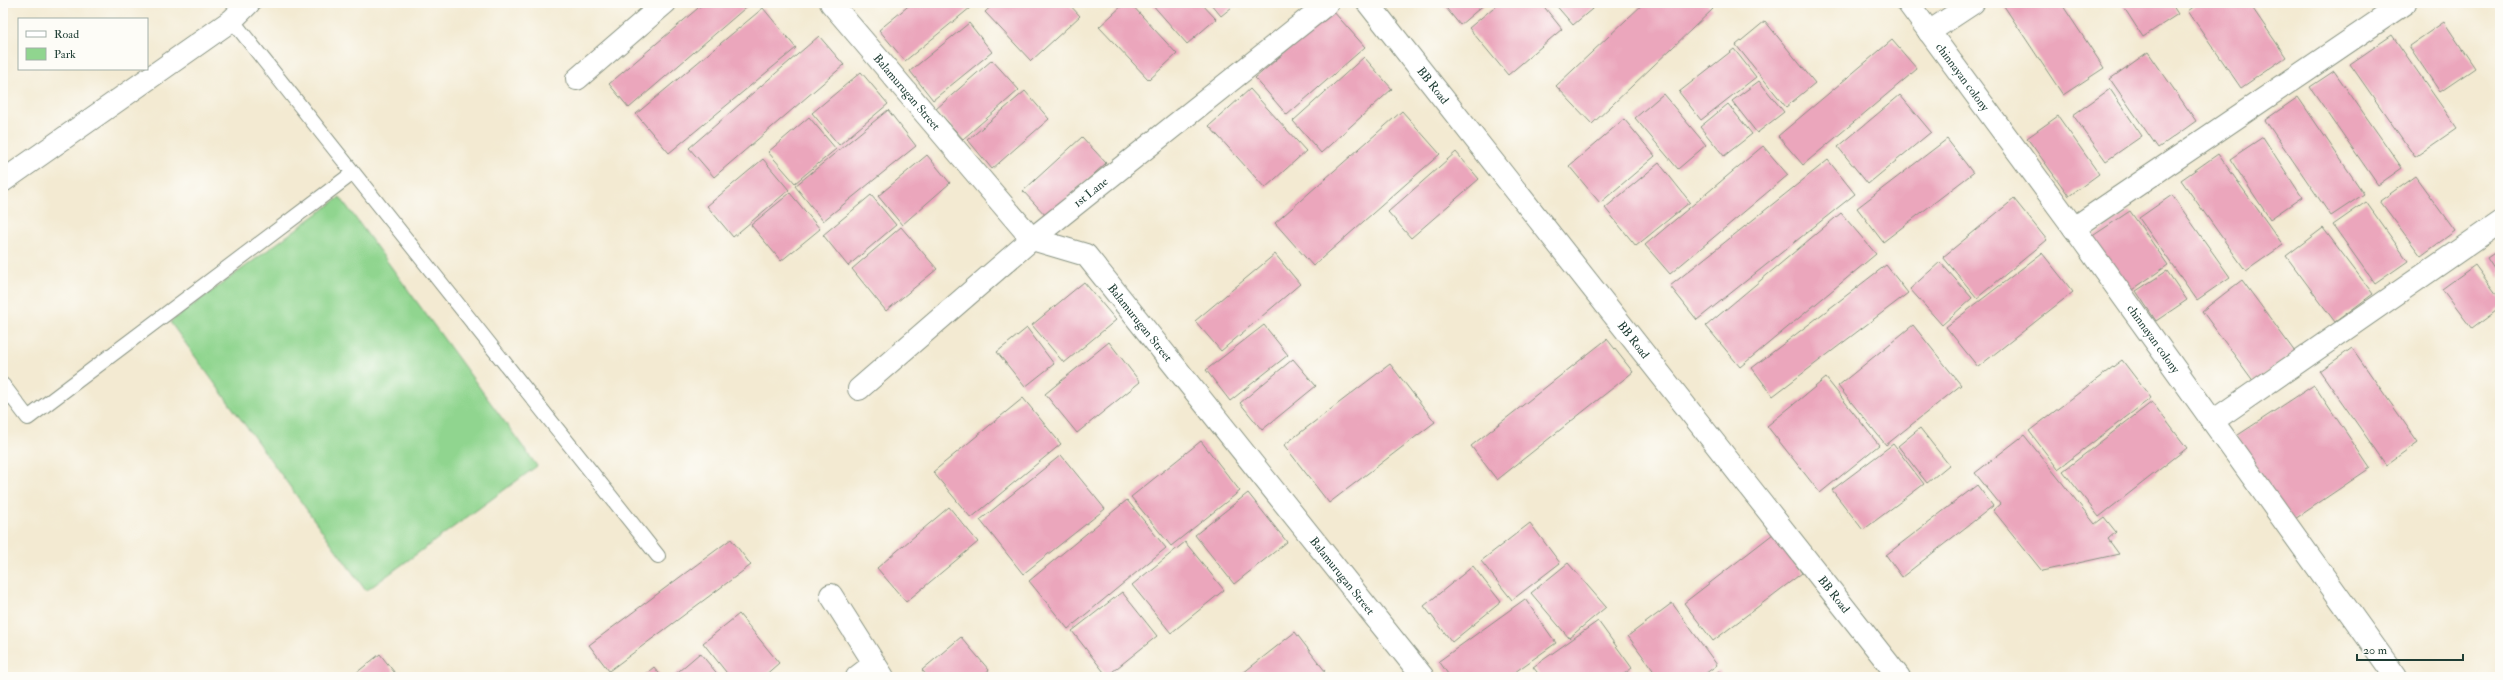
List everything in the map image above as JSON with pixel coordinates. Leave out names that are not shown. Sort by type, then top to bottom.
[{"type":"street","points":[[3,181],[232,20],[249,3]]},
{"type":"street","points":[[577,79],[665,3]]},
{"type":"street","name":"Balamurugan Street","points":[[831,3],[1032,239],[1086,255],[1423,677]]},
{"type":"street","name":"1st Lane","points":[[859,389],[1032,239],[1328,3]]},
{"type":"street","name":"BB Road","points":[[1368,3],[1899,677]]},
{"type":"street","name":"chinnayan colony","points":[[1908,3],[2074,228],[2396,677]]},
{"type":"street","points":[[1929,32],[1973,3]]},
{"type":"street","points":[[2074,228],[2405,3]]},
{"type":"street","points":[[2213,421],[2500,222]]},
{"type":"street","points":[[831,595],[878,670],[857,677]]},
{"type":"lane","points":[[232,20],[658,556]]},
{"type":"lane","points":[[3,386],[28,418],[353,173]]},
{"type":"green space","points":[[340,197],[537,466],[366,591],[170,322]]},
{"type":"building","points":[[704,3],[751,3],[629,108],[609,84]]},
{"type":"building","points":[[912,3],[976,3],[905,61],[879,30]]},
{"type":"building","points":[[995,3],[1068,3],[1080,16],[1031,61],[985,12]]},
{"type":"building","points":[[1125,3],[1130,3],[1177,54],[1149,80],[1099,27]]},
{"type":"building","points":[[1151,3],[1201,3],[1216,19],[1187,44]]},
{"type":"building","points":[[1210,3],[1237,3],[1221,16]]},
{"type":"building","points":[[1442,3],[1486,3],[1460,25]]},
{"type":"building","points":[[1499,3],[1541,3],[1562,29],[1508,75],[1469,28]]},
{"type":"building","points":[[1554,3],[1597,3],[1598,4],[1573,25]]},
{"type":"building","points":[[1644,3],[1706,3],[1713,9],[1592,124],[1556,86]]},
{"type":"building","points":[[2008,3],[2061,3],[2104,68],[2063,95],[2004,6]]},
{"type":"building","points":[[2121,3],[2171,3],[2178,14],[2143,37]]},
{"type":"building","points":[[2199,3],[2249,3],[2286,57],[2241,88],[2188,11]]},
{"type":"building","points":[[763,8],[796,48],[669,153],[636,114]]},
{"type":"building","points":[[1333,11],[1365,47],[1287,115],[1255,78]]},
{"type":"building","points":[[1765,21],[1815,83],[1786,107],[1736,45]]},
{"type":"building","points":[[2444,22],[2475,68],[2440,92],[2409,46]]},
{"type":"building","points":[[969,23],[992,52],[933,100],[910,71]]},
{"type":"building","points":[[2392,35],[2457,128],[2415,157],[2350,64]]},
{"type":"building","points":[[819,36],[844,65],[714,177],[689,148]]},
{"type":"building","points":[[1892,40],[1917,69],[1803,165],[1778,136]]},
{"type":"building","points":[[1734,49],[1756,77],[1701,120],[1679,92]]},
{"type":"building","points":[[2148,52],[2196,121],[2158,148],[2110,79]]},
{"type":"building","points":[[1364,57],[1392,89],[1321,153],[1293,121]]},
{"type":"building","points":[[992,60],[1019,90],[963,139],[936,109]]},
{"type":"building","points":[[2334,71],[2402,168],[2378,185],[2310,87]]},
{"type":"building","points":[[861,72],[888,104],[839,145],[812,113]]},
{"type":"building","points":[[1759,81],[1784,112],[1757,133],[1732,101]]},
{"type":"building","points":[[1250,89],[1306,151],[1265,188],[1209,126]]},
{"type":"building","points":[[2110,89],[2142,136],[2106,161],[2073,115]]},
{"type":"building","points":[[1025,91],[1049,119],[992,169],[968,140]]},
{"type":"building","points":[[1663,94],[1706,145],[1678,169],[1635,118]]},
{"type":"building","points":[[1900,95],[1931,132],[1868,184],[1838,147]]},
{"type":"building","points":[[2298,97],[2364,194],[2331,216],[2265,120]]},
{"type":"building","points":[[1728,104],[1752,134],[1724,156],[1700,127]]},
{"type":"building","points":[[888,110],[916,146],[823,221],[795,186]]},
{"type":"building","points":[[1402,111],[1440,154],[1313,266],[1275,223]]},
{"type":"building","points":[[2058,116],[2099,174],[2069,196],[2027,138]]},
{"type":"building","points":[[809,117],[836,149],[795,183],[768,152]]},
{"type":"building","points":[[1624,119],[1655,156],[1600,203],[1569,166]]},
{"type":"building","points":[[1082,137],[1106,163],[1047,217],[1023,191]]},
{"type":"building","points":[[2263,137],[2302,197],[2270,219],[2230,159]]},
{"type":"building","points":[[1947,139],[1973,173],[1883,242],[1857,208]]},
{"type":"building","points":[[1763,146],[1788,175],[1670,274],[1645,245]]},
{"type":"building","points":[[1456,152],[1479,179],[1411,238],[1388,212]]},
{"type":"building","points":[[2218,154],[2283,245],[2246,271],[2181,180]]},
{"type":"building","points":[[927,155],[950,183],[902,225],[878,196]]},
{"type":"building","points":[[763,159],[789,190],[733,237],[707,206]]},
{"type":"building","points":[[1828,160],[1855,194],[1697,320],[1670,286]]},
{"type":"building","points":[[1659,163],[1690,202],[1636,246],[1605,208]]},
{"type":"building","points":[[2415,176],[2455,231],[2421,256],[2380,201]]},
{"type":"building","points":[[790,193],[820,229],[781,261],[751,225]]},
{"type":"building","points":[[871,195],[896,225],[848,266],[823,235]]},
{"type":"building","points":[[2172,195],[2230,277],[2197,300],[2139,218]]},
{"type":"building","points":[[2014,199],[2047,240],[1977,298],[1943,257]]},
{"type":"building","points":[[2366,202],[2408,261],[2375,284],[2333,225]]},
{"type":"building","points":[[2130,211],[2168,265],[2126,294],[2088,239]]},
{"type":"building","points":[[1841,213],[1876,254],[1740,367],[1706,326]]},
{"type":"building","points":[[901,227],[937,269],[886,311],[852,269]]},
{"type":"building","points":[[2323,228],[2373,294],[2335,322],[2286,256]]},
{"type":"building","points":[[2500,249],[2500,278],[2487,258]]},
{"type":"building","points":[[2042,253],[2073,292],[1978,367],[1946,327]]},
{"type":"building","points":[[1275,254],[1300,284],[1221,351],[1195,321]]},
{"type":"building","points":[[1940,262],[1972,298],[1942,325],[1910,289]]},
{"type":"building","points":[[1886,265],[1908,293],[1773,396],[1752,368]]},
{"type":"building","points":[[2475,265],[2500,299],[2500,308],[2472,329],[2442,289]]},
{"type":"building","points":[[2167,271],[2187,300],[2156,321],[2136,291]]},
{"type":"building","points":[[2242,280],[2295,352],[2254,382],[2202,311]]},
{"type":"building","points":[[1084,282],[1116,320],[1064,363],[1032,325]]},
{"type":"building","points":[[1264,325],[1288,355],[1230,401],[1206,370]]},
{"type":"building","points":[[1913,325],[1961,385],[1886,445],[1838,386]]},
{"type":"building","points":[[1027,328],[1054,364],[1025,387],[997,352]]},
{"type":"building","points":[[1607,339],[1633,372],[1497,480],[1471,446]]},
{"type":"building","points":[[1109,342],[1140,382],[1077,433],[1045,394]]},
{"type":"building","points":[[2352,348],[2418,442],[2386,465],[2320,371]]},
{"type":"building","points":[[1293,359],[1316,386],[1262,430],[1240,403]]},
{"type":"building","points":[[2122,360],[2151,398],[2058,469],[2029,431]]},
{"type":"building","points":[[1390,364],[1435,422],[1329,503],[1284,445]]},
{"type":"building","points":[[1826,378],[1879,445],[1820,493],[1767,426]]},
{"type":"building","points":[[2314,385],[2370,468],[2292,521],[2235,437]]},
{"type":"building","points":[[1023,398],[1061,444],[971,518],[933,472]]},
{"type":"building","points":[[2152,402],[2187,448],[2099,517],[2063,471]]},
{"type":"building","points":[[1920,428],[1949,465],[1927,483],[1898,446]]},
{"type":"building","points":[[2024,435],[2095,524],[2104,517],[2116,532],[2108,539],[2119,554],[2042,571],[1993,510],[2000,504],[1975,473]]},
{"type":"building","points":[[1201,441],[1240,491],[1171,546],[1131,497]]},
{"type":"building","points":[[1893,444],[1924,484],[1863,530],[1832,490]]},
{"type":"building","points":[[1061,455],[1105,509],[1023,574],[980,520]]},
{"type":"building","points":[[1977,485],[1993,506],[1902,577],[1886,555]]},
{"type":"building","points":[[1248,493],[1287,542],[1234,584],[1195,535]]},
{"type":"building","points":[[1127,500],[1166,548],[1068,629],[1029,581]]},
{"type":"building","points":[[949,507],[978,542],[906,602],[877,568]]},
{"type":"building","points":[[1530,523],[1560,563],[1512,600],[1481,561]]},
{"type":"building","points":[[1773,534],[1802,573],[1713,641],[1684,603]]},
{"type":"building","points":[[731,539],[751,565],[609,671],[589,645]]},
{"type":"building","points":[[1185,542],[1224,590],[1171,633],[1132,585]]},
{"type":"building","points":[[1568,563],[1606,607],[1569,638],[1531,593]]},
{"type":"building","points":[[1473,566],[1501,602],[1452,642],[1424,606]]},
{"type":"building","points":[[1122,592],[1157,636],[1107,676],[1072,631]]},
{"type":"building","points":[[1525,599],[1556,643],[1508,677],[1450,677],[1439,661]]},
{"type":"building","points":[[1672,603],[1717,665],[1701,677],[1658,677],[1628,636]]},
{"type":"building","points":[[739,614],[779,663],[763,677],[730,677],[703,643]]},
{"type":"building","points":[[1598,621],[1632,668],[1620,677],[1541,677],[1533,667]]},
{"type":"building","points":[[1295,632],[1325,671],[1317,677],[1238,677]]},
{"type":"building","points":[[961,637],[989,670],[980,677],[928,677],[922,670]]},
{"type":"building","points":[[700,653],[720,677],[672,677]]},
{"type":"building","points":[[380,654],[398,677],[351,677]]},
{"type":"building","points":[[654,667],[662,677],[642,677]]},
{"type":"building","points":[[1719,671],[1723,677],[1710,677]]}]
